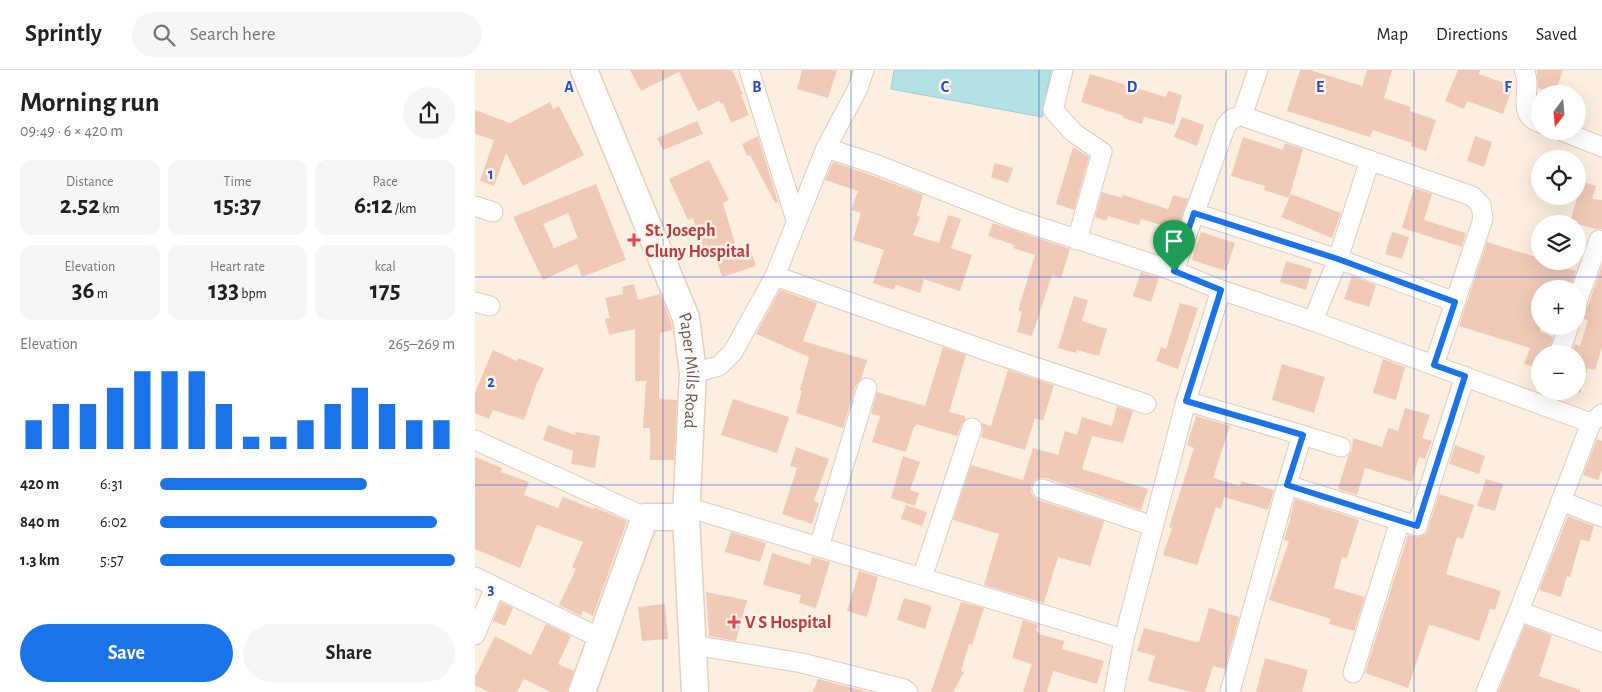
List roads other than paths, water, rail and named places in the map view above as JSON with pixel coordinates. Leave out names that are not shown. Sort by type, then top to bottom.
[{"type":"main road","name":"Paper Mills Road","points":[[583,70],[686,318],[693,373],[687,512],[695,692]]},
{"type":"main road","points":[[582,692],[645,517],[687,512]]},
{"type":"street","points":[[749,70],[797,220]]},
{"type":"street","points":[[693,373],[719,366],[733,352],[775,276],[826,148],[857,90],[865,70]]},
{"type":"street","points":[[1063,70],[1053,110],[1074,133],[1102,152],[1077,240]]},
{"type":"street","points":[[1242,116],[1258,70]]},
{"type":"street","points":[[1524,70],[1527,78],[1526,112],[1531,118]]},
{"type":"street","points":[[1174,271],[1226,124],[1233,118],[1242,116],[1472,196],[1481,205],[1483,219],[1434,365]]},
{"type":"street","points":[[1584,140],[1602,147]]},
{"type":"street","points":[[826,148],[875,164],[1015,219],[1174,271],[1221,290],[1313,320],[1465,376],[1531,394]]},
{"type":"street","points":[[1313,320],[1338,259],[1370,160]]},
{"type":"street","points":[[1194,213],[1338,259],[1455,302]]},
{"type":"street","points":[[1585,280],[1599,240]]},
{"type":"street","points":[[775,276],[996,354],[1146,404]]},
{"type":"street","points":[[1114,692],[1124,639],[1186,401],[1221,290]]},
{"type":"street","points":[[1287,485],[1417,526],[1465,376]]},
{"type":"street","points":[[819,547],[867,388]]},
{"type":"street","points":[[1486,692],[1561,501],[1596,418],[1549,400]]},
{"type":"street","points":[[1186,401],[1341,447]]},
{"type":"street","points":[[921,578],[972,428]]},
{"type":"street","points":[[1230,692],[1287,485],[1303,435]]},
{"type":"street","points":[[475,440],[645,517]]},
{"type":"street","points":[[1042,489],[1153,526]]},
{"type":"street","points":[[1561,501],[1602,517]]},
{"type":"street","points":[[687,512],[819,547],[1124,639]]},
{"type":"street","points":[[1353,672],[1400,521]]},
{"type":"street","points":[[475,577],[602,639]]},
{"type":"street","points":[[475,635],[495,587]]},
{"type":"street","points":[[1519,611],[1602,642]]},
{"type":"street","points":[[693,645],[802,663],[903,688],[908,692]]},
{"type":"water","points":[[894,70],[1051,70],[1042,117],[891,89]]},
{"type":"place","name":"St. Joseph Cluny Hospital","points":[[634,240]]},
{"type":"place","name":"V S Hospital","points":[[734,622]]}]
